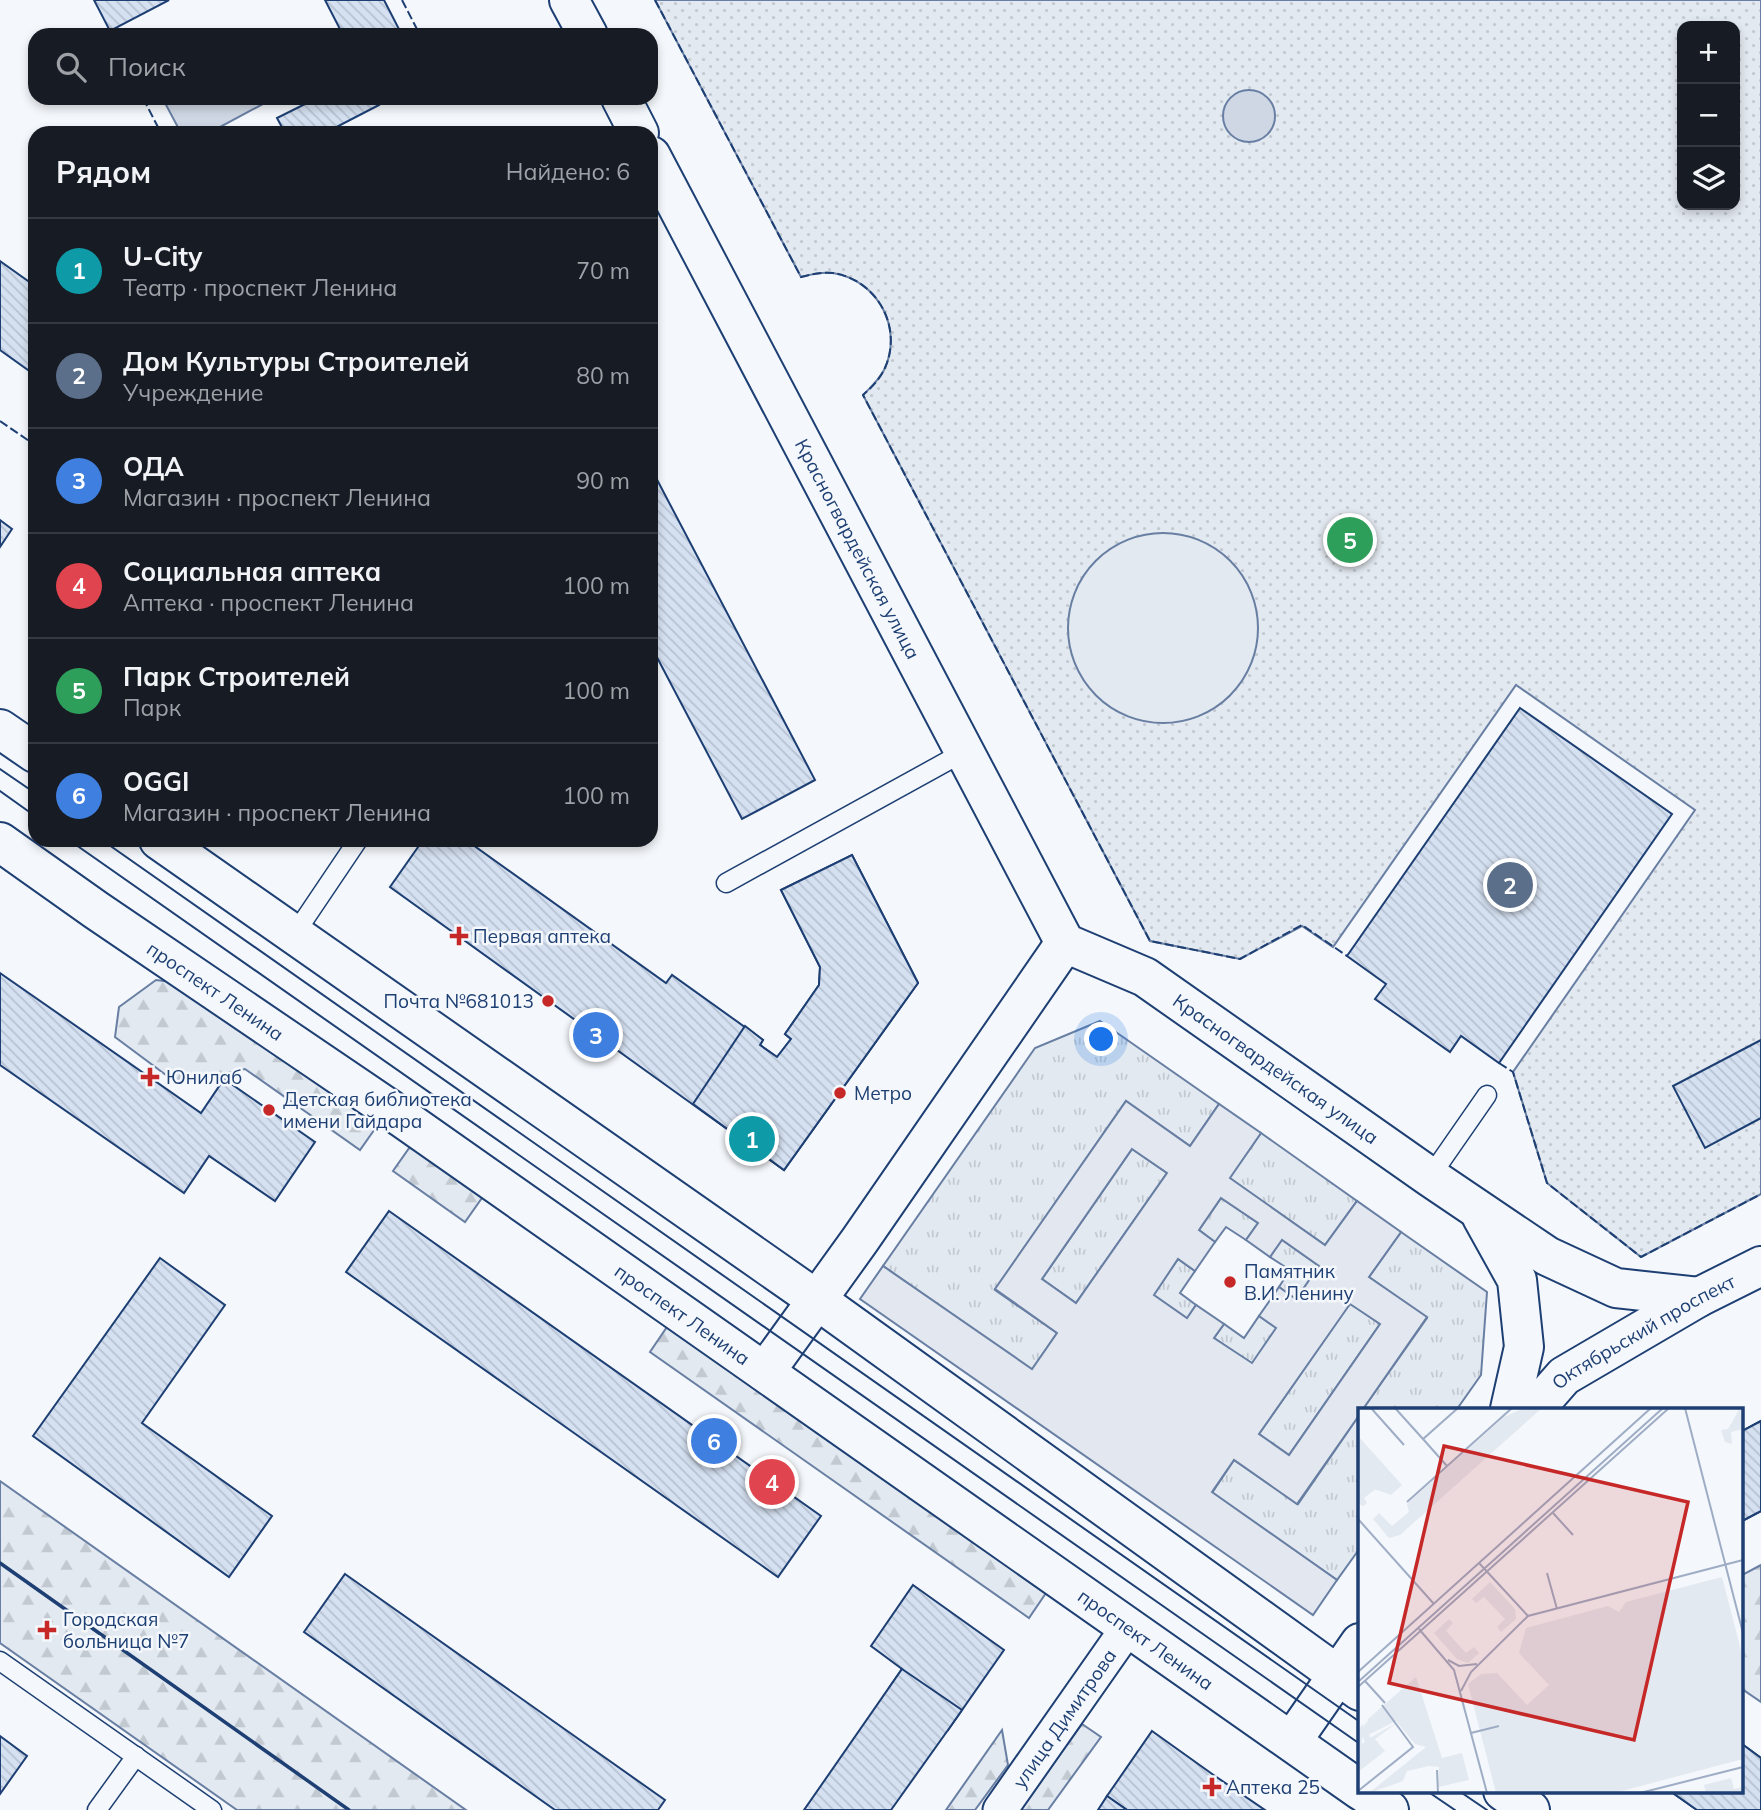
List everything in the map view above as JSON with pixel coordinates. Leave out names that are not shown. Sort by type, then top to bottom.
[{"type":"main road","points":[[569,0],[584,28]]},
{"type":"main road","points":[[625,105],[635,126]]},
{"type":"main road","name":"Красногвардейская улица","points":[[658,169],[1065,943],[1145,977],[1547,1256],[1616,1288],[1699,1297]]},
{"type":"main road","points":[[0,729],[28,748]]},
{"type":"main road","name":"проспект Ленина","points":[[0,842],[416,1127],[1358,1788]]},
{"type":"main road","points":[[169,847],[817,1300],[1349,1683]]},
{"type":"main road","points":[[765,1372],[1065,943]]},
{"type":"main road","name":"Красногвардейская улица","points":[[1478,1209],[1517,1280],[1524,1347],[1510,1408]]},
{"type":"main road","name":"Октябрьский проспект","points":[[1536,1408],[1564,1376],[1699,1297],[1761,1266]]},
{"type":"main road","points":[[1292,1741],[1349,1683],[1358,1650]]},
{"type":"main road","name":"проспект Ленина","points":[[1364,1792],[1389,1810]]},
{"type":"main road","points":[[1504,1792],[1530,1810]]},
{"type":"street","name":"улица Димитрова","points":[[1000,1810],[1129,1626]]},
{"type":"lane","points":[[726,883],[964,752]]},
{"type":"lane","points":[[294,935],[353,847]]},
{"type":"lane","points":[[1430,1177],[1487,1095]]},
{"type":"lane","points":[[0,1661],[212,1810]]},
{"type":"lane","points":[[97,1810],[136,1756]]},
{"type":"green space","points":[[655,0],[1761,0],[1761,1194],[1641,1257],[1547,1183],[1513,1072],[1695,810],[1516,685],[1333,947],[1302,926],[1240,959],[1150,941],[863,395],[882,374],[889,354],[889,323],[883,309],[863,285],[849,277],[833,273],[801,277]]},
{"type":"green space","points":[[1163,533],[1199,540],[1230,561],[1251,592],[1258,628],[1251,664],[1230,695],[1199,716],[1163,723],[1127,716],[1096,695],[1075,664],[1068,628],[1075,592],[1096,561],[1127,540]]},
{"type":"green space","points":[[156,980],[180,983],[379,1123],[360,1150],[245,1069],[178,1084],[115,1037],[119,1007]]},
{"type":"green space","points":[[1100,1021],[1219,1104],[1190,1146],[1126,1101],[995,1290],[1057,1333],[1032,1370],[883,1266],[1035,1048]]},
{"type":"green space","points":[[1261,1133],[1357,1201],[1325,1245],[1229,1178]]},
{"type":"green space","points":[[412,1144],[484,1195],[465,1222],[393,1171]]},
{"type":"green space","points":[[1132,1149],[1167,1173],[1076,1303],[1042,1279]]},
{"type":"green space","points":[[1221,1198],[1258,1223],[1246,1240],[1226,1227],[1215,1242],[1199,1230]]},
{"type":"green space","points":[[1401,1232],[1487,1292],[1481,1375],[1458,1408],[1364,1408],[1427,1318],[1369,1277]]},
{"type":"green space","points":[[1281,1239],[1319,1266],[1296,1300],[1279,1287],[1290,1270],[1270,1257]]},
{"type":"green space","points":[[1178,1259],[1195,1271],[1180,1293],[1196,1305],[1187,1319],[1153,1295]]},
{"type":"green space","points":[[1350,1303],[1380,1324],[1289,1455],[1259,1434]]},
{"type":"green space","points":[[1259,1316],[1277,1328],[1252,1364],[1214,1338],[1224,1324],[1244,1338]]},
{"type":"green space","points":[[669,1324],[1048,1590],[1029,1618],[650,1352]]},
{"type":"green space","points":[[1358,1417],[1358,1551],[1337,1580],[1212,1493],[1234,1460],[1298,1504]]},
{"type":"green space","points":[[0,1481],[466,1810],[237,1810],[0,1643]]},
{"type":"green space","points":[[1761,1565],[1761,1702],[1744,1690],[1744,1574]]},
{"type":"green space","points":[[1082,1724],[1101,1737],[1048,1810],[1020,1810]]},
{"type":"green space","points":[[1002,1730],[1008,1765],[975,1810],[946,1810]]},
{"type":"shaded area","points":[[1249,90],[1259,92],[1267,98],[1273,106],[1273,126],[1267,134],[1259,140],[1249,142],[1239,140],[1231,134],[1225,126],[1223,116],[1225,106],[1231,98],[1239,92]]},
{"type":"shaded area","points":[[166,105],[261,105],[222,126],[177,126]]},
{"type":"shaded area","points":[[1126,1101],[1190,1146],[1219,1104],[1261,1133],[1230,1178],[1325,1245],[1357,1201],[1401,1232],[1369,1277],[1427,1317],[1364,1408],[1358,1408],[1358,1417],[1297,1504],[1234,1460],[1212,1492],[1337,1580],[1313,1615],[860,1299],[883,1266],[1032,1369],[1057,1333],[995,1289]],"holes":[[[1132,1149],[1167,1173],[1076,1303],[1042,1279]],[[1221,1198],[1258,1223],[1246,1240],[1270,1257],[1282,1240],[1319,1266],[1296,1299],[1279,1287],[1259,1316],[1276,1328],[1252,1363],[1214,1338],[1224,1324],[1196,1305],[1187,1318],[1154,1295],[1178,1259],[1195,1271],[1215,1242],[1199,1230]],[[1350,1304],[1380,1324],[1289,1455],[1259,1434]]]},
{"type":"building","points":[[94,0],[169,0],[116,28],[108,28]]},
{"type":"building","points":[[325,0],[384,0],[398,28],[339,28]]},
{"type":"building","points":[[303,105],[379,105],[338,126],[281,126],[277,118]]},
{"type":"building","points":[[0,261],[28,281],[28,370],[0,350]]},
{"type":"building","points":[[658,482],[815,780],[742,819],[658,659]]},
{"type":"building","points":[[0,520],[12,529],[0,547]]},
{"type":"building","points":[[1520,708],[1672,814],[1499,1063],[1461,1036],[1450,1052],[1375,999],[1386,984],[1347,956]]},
{"type":"building","points":[[418,847],[476,847],[666,983],[672,975],[763,1040],[760,1045],[777,1057],[791,1039],[785,1034],[819,985],[820,967],[781,890],[852,855],[918,983],[784,1170],[390,887]]},
{"type":"building","points":[[852,855],[918,983],[784,1170],[693,1104],[745,1026],[763,1040],[760,1045],[777,1057],[791,1039],[785,1034],[819,985],[820,967],[781,890]]},
{"type":"building","points":[[0,973],[201,1113],[224,1079],[315,1142],[275,1201],[209,1156],[184,1193],[0,1065]]},
{"type":"building","points":[[1761,1040],[1761,1118],[1705,1148],[1673,1086]]},
{"type":"building","points":[[389,1211],[821,1516],[778,1577],[346,1272]]},
{"type":"building","points":[[160,1258],[225,1305],[142,1423],[272,1516],[229,1577],[33,1436]]},
{"type":"building","points":[[1761,1421],[1761,1511],[1744,1520],[1744,1430]]},
{"type":"building","points":[[1761,1421],[1761,1511],[1744,1520],[1744,1430]]},
{"type":"building","points":[[345,1574],[665,1800],[658,1810],[555,1810],[304,1632]]},
{"type":"building","points":[[913,1585],[1004,1650],[948,1730],[889,1688],[902,1669],[871,1646]]},
{"type":"building","points":[[902,1669],[962,1710],[891,1810],[804,1810]]},
{"type":"building","points":[[1152,1731],[1265,1810],[1127,1810],[1107,1796]]},
{"type":"building","points":[[0,1736],[27,1756],[0,1794]]},
{"type":"building","points":[[1744,1745],[1761,1758],[1761,1810],[1697,1810],[1671,1792],[1744,1792]]},
{"type":"building","points":[[1744,1745],[1761,1758],[1761,1810],[1697,1810],[1671,1792],[1744,1792]]},
{"type":"building","points":[[1107,1796],[1127,1810],[1098,1810]]},
{"type":"tram line","points":[[0,769],[28,788]]},
{"type":"tram line","points":[[0,791],[28,811]]},
{"type":"tram line","points":[[79,847],[1358,1743]]},
{"type":"tram line","points":[[112,847],[1358,1721]]},
{"type":"tram line","points":[[1428,1792],[1455,1810]]},
{"type":"tram line","points":[[1460,1792],[1487,1810]]},
{"type":"fence","points":[[402,0],[416,28]]},
{"type":"fence","points":[[655,0],[801,277],[829,273],[849,277],[863,285],[883,309],[889,323],[889,354],[880,377],[863,395],[1150,941],[1240,959],[1302,925],[1347,956]]},
{"type":"fence","points":[[147,105],[157,126]]},
{"type":"fence","points":[[0,421],[28,440]]},
{"type":"fence","points":[[1499,1063],[1513,1072],[1547,1183],[1641,1257],[1761,1194]]},
{"type":"wall","points":[[0,1563],[349,1810]]},
{"type":"place","name":"Парк Строителей","points":[[1350,540]]},
{"type":"place","name":"Дом Культуры Строителей","points":[[1510,885]]},
{"type":"place","name":"Первая аптека","points":[[459,936]]},
{"type":"place","name":"Почта №681013","points":[[548,1001]]},
{"type":"place","name":"ОДА","points":[[596,1035]]},
{"type":"place","name":"Юнилаб","points":[[150,1077]]},
{"type":"place","name":"Метро","points":[[840,1093]]},
{"type":"place","name":"Детская библиотека имени Гайдара","points":[[269,1110]]},
{"type":"place","name":"U-City","points":[[752,1139]]},
{"type":"place","name":"Памятник В.И. Ленину","points":[[1230,1282]]},
{"type":"place","name":"OGGI","points":[[714,1441]]},
{"type":"place","name":"Социальная аптека","points":[[772,1482]]},
{"type":"place","name":"Городская больница №7","points":[[47,1630]]},
{"type":"place","name":"Аптека 25","points":[[1212,1787]]}]
